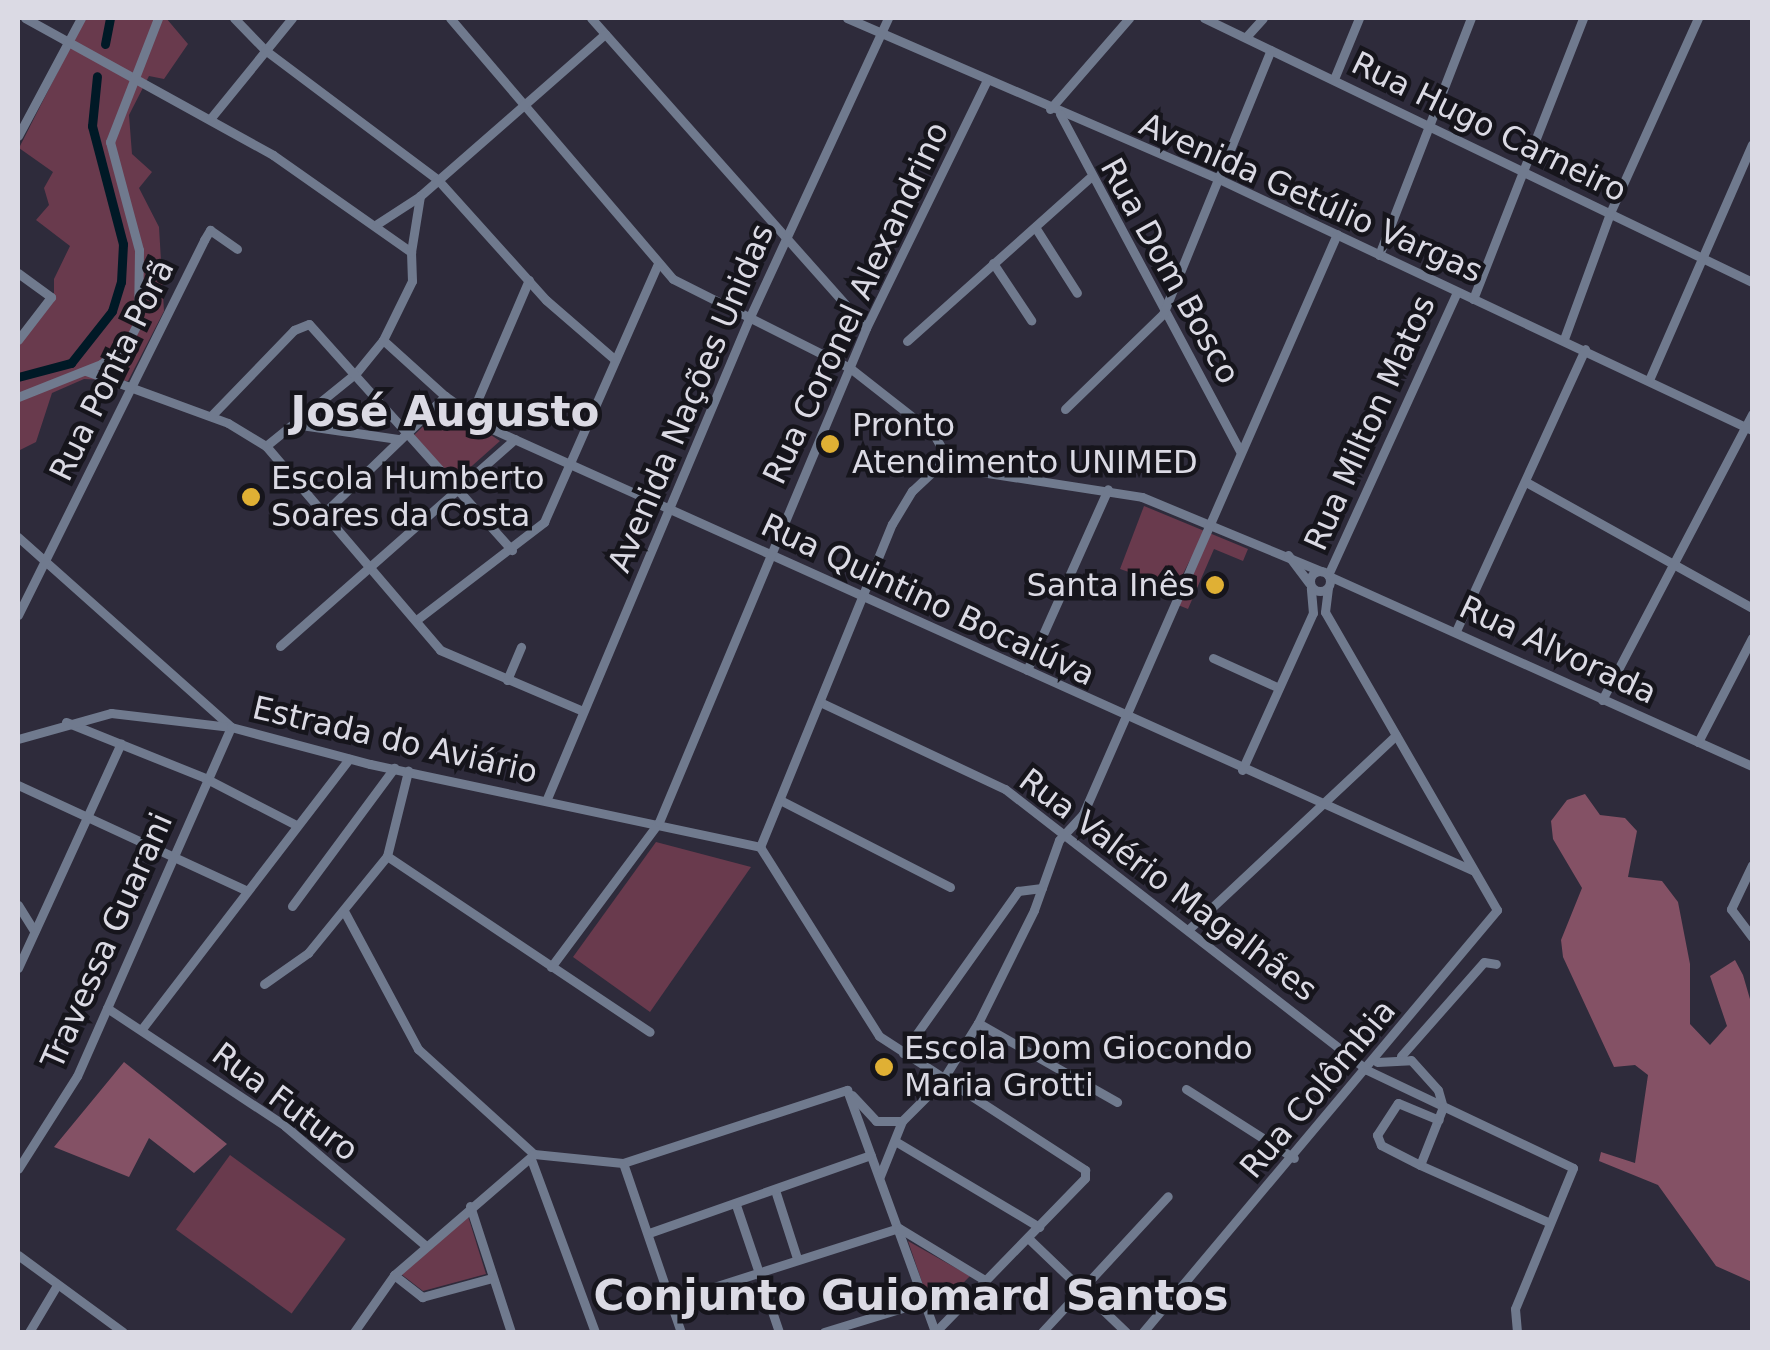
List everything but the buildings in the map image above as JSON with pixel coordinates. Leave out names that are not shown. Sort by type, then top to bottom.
[{"type":"street","points":[[26,18],[210,120],[377,224],[410,252]]},
{"type":"street","points":[[18,136],[81,18]]},
{"type":"street","points":[[18,397],[86,371],[127,344],[142,309],[140,250],[110,142],[158,18]]},
{"type":"street","points":[[234,18],[265,50],[438,180],[530,280],[614,359]]},
{"type":"street","points":[[210,120],[292,18]]},
{"type":"street","points":[[450,18],[658,264],[691,292],[850,368],[940,443],[951,460],[977,468],[1108,489],[1286,553],[1327,579],[1319,612],[1474,870]]},
{"type":"street","points":[[590,18],[866,328]]},
{"type":"street","name":"Avenida Getúlio Vargas","points":[[847,18],[986,82],[1219,180],[1750,428]]},
{"type":"street","name":"Avenida Nações Unidas","points":[[546,801],[748,322],[888,18]]},
{"type":"street","points":[[1055,112],[1129,18]]},
{"type":"street","name":"Rua Hugo Carneiro","points":[[1204,18],[1752,282]]},
{"type":"street","points":[[1246,37],[1263,18]]},
{"type":"street","points":[[1334,80],[1359,18]]},
{"type":"street","points":[[1379,255],[1471,18]]},
{"type":"street","points":[[1473,299],[1583,18]]},
{"type":"street","points":[[1564,339],[1610,213],[1698,18]]},
{"type":"street","points":[[377,224],[420,196],[605,34]]},
{"type":"street","points":[[1065,408],[1163,314],[1272,50]]},
{"type":"street","name":"Rua Coronel Alexandrino","points":[[551,967],[659,822],[866,328],[986,82]]},
{"type":"street","points":[[18,106],[30,112]]},
{"type":"street","name":"Rua Dom Bosco","points":[[1055,112],[1240,451]]},
{"type":"street","points":[[1649,380],[1752,144]]},
{"type":"street","points":[[907,341],[1089,178]]},
{"type":"street","points":[[266,446],[356,373],[384,340],[412,282],[410,252],[420,196]]},
{"type":"street","points":[[1035,227],[1077,293]]},
{"type":"street","name":"Rua Ponta Porã","points":[[18,615],[134,390],[210,230],[237,249]]},
{"type":"street","points":[[880,1176],[902,1121],[942,1081],[978,1022],[1066,832],[1083,814],[1337,234]]},
{"type":"street","points":[[993,263],[1031,320]]},
{"type":"street","points":[[419,618],[544,522],[658,264]]},
{"type":"street","points":[[18,272],[50,297],[18,340]]},
{"type":"street","points":[[471,414],[530,280]]},
{"type":"street","name":"Rua Milton Matos","points":[[1327,579],[1457,292]]},
{"type":"street","points":[[211,416],[294,330],[308,324],[356,373],[402,436],[460,489],[512,550]]},
{"type":"street","name":"Rua Quintino Bocaiúva","points":[[384,340],[444,396],[515,439],[1027,670],[1127,720],[1474,870]]},
{"type":"street","points":[[1456,630],[1585,350]]},
{"type":"street","points":[[86,371],[211,416],[266,446],[448,656],[583,710]]},
{"type":"street","points":[[323,514],[444,396]]},
{"type":"street","points":[[1602,700],[1672,563],[1750,428],[1752,414]]},
{"type":"street","points":[[294,424],[402,436]]},
{"type":"street","points":[[280,646],[515,439]]},
{"type":"street","points":[[847,1090],[935,1332],[1086,1178],[1082,1167],[942,1081],[867,1022],[842,970],[760,847],[866,600],[892,524],[922,482],[951,460]]},
{"type":"street","points":[[1526,482],[1752,608]]},
{"type":"street","points":[[1027,670],[1108,489]]},
{"type":"street","points":[[18,538],[230,726]]},
{"type":"street","points":[[1286,553],[1310,585]]},
{"type":"street","name":"Rua Alvorada","points":[[1310,585],[1327,579]]},
{"type":"street","name":"Rua Alvorada","points":[[1310,585],[1342,579],[1752,766]]},
{"type":"street","name":"Rua Milton Matos","points":[[1242,770],[1319,612],[1310,585]]},
{"type":"street","points":[[1698,742],[1752,638]]},
{"type":"street","points":[[507,680],[521,647]]},
{"type":"street","points":[[1213,658],[1279,688]]},
{"type":"street","name":"Rua Valério Magalhães","points":[[822,703],[1005,789],[1371,1066],[1443,1108],[1573,1168],[1550,1224]]},
{"type":"street","name":"Estrada do Aviário","points":[[18,739],[66,722],[111,713],[230,726],[349,759],[659,822],[760,847]]},
{"type":"street","points":[[66,722],[205,778],[296,825]]},
{"type":"street","name":"Travessa Guarani","points":[[18,1169],[61,1106],[230,726]]},
{"type":"street","points":[[1190,928],[1396,736]]},
{"type":"street","points":[[18,968],[121,743]]},
{"type":"street","points":[[141,1030],[349,759]]},
{"type":"street","points":[[292,906],[394,768]]},
{"type":"street","points":[[264,984],[295,966],[387,856],[408,771]]},
{"type":"street","points":[[18,784],[247,890]]},
{"type":"street","points":[[780,800],[950,888]]},
{"type":"street","points":[[387,856],[650,1032]]},
{"type":"street","points":[[1752,865],[1732,914],[1752,936]]},
{"type":"street","name":"Rua Colômbia","points":[[1144,1332],[1494,918],[1496,903],[1474,870]]},
{"type":"street","points":[[902,1053],[1014,896],[1042,888]]},
{"type":"street","points":[[18,905],[34,932]]},
{"type":"street","points":[[344,911],[418,1049],[532,1156],[595,1332]]},
{"type":"street","points":[[1371,1066],[1401,1056],[1484,962],[1496,964]]},
{"type":"street","name":"Rua Futuro","points":[[107,1008],[285,1126],[426,1246]]},
{"type":"street","points":[[978,1022],[1117,1102]]},
{"type":"street","points":[[1401,1056],[1432,1084],[1443,1108],[1420,1166]]},
{"type":"street","points":[[1186,1088],[1294,1158]]},
{"type":"street","points":[[847,1090],[876,1121]]},
{"type":"street","points":[[354,1332],[394,1276],[532,1156],[623,1163],[847,1090]]},
{"type":"street","points":[[1439,1120],[1398,1103],[1377,1135],[1381,1145],[1420,1166],[1550,1224],[1514,1309],[1517,1332]]},
{"type":"street","points":[[862,1131],[876,1121],[902,1121]]},
{"type":"street","points":[[895,1141],[1039,1227]]},
{"type":"street","points":[[650,1233],[871,1154]]},
{"type":"street","points":[[623,1163],[681,1332]]},
{"type":"street","points":[[774,1190],[797,1258]]},
{"type":"street","points":[[1042,1332],[1168,1196]]},
{"type":"street","points":[[736,1205],[779,1332]]},
{"type":"street","points":[[470,1206],[511,1332]]},
{"type":"street","points":[[670,1301],[899,1228],[983,1279]]},
{"type":"street","points":[[1028,1238],[1126,1332]]},
{"type":"street","points":[[18,1254],[123,1332]]},
{"type":"street","points":[[394,1276],[422,1297],[492,1278]]},
{"type":"street","points":[[29,1332],[57,1285]]},
{"type":"street","points":[[832,1331],[922,1302]]},
{"type":"shaded area","points":[[85,18],[166,18],[188,44],[164,79],[149,76],[129,115],[132,154],[152,172],[139,188],[159,227],[164,311],[128,381],[84,379],[52,393],[36,442],[18,451],[18,345],[54,299],[54,279],[70,246],[36,220],[49,205],[44,188],[53,172],[19,148]]},
{"type":"shaded area","points":[[446,405],[500,441],[455,481],[413,436]]},
{"type":"shaded area","points":[[1144,506],[1248,549],[1243,561],[1214,549],[1188,609],[1173,603],[1191,558],[1176,588],[1120,569]]},
{"type":"shaded area","points":[[1585,794],[1600,815],[1625,818],[1637,831],[1628,877],[1662,881],[1678,902],[1690,964],[1690,1024],[1710,1045],[1727,1026],[1710,976],[1735,960],[1743,975],[1752,1006],[1752,1282],[1716,1266],[1658,1185],[1599,1161],[1601,1152],[1635,1163],[1648,1075],[1635,1065],[1614,1067],[1563,957],[1561,940],[1582,888],[1553,839],[1551,821],[1567,800]]},
{"type":"shaded area","points":[[656,842],[751,867],[650,1012],[573,957]]},
{"type":"shaded area","points":[[124,1062],[227,1144],[194,1173],[149,1138],[129,1177],[54,1147]]},
{"type":"shaded area","points":[[230,1155],[346,1239],[292,1313],[176,1229]]},
{"type":"shaded area","points":[[467,1213],[486,1274],[423,1291],[401,1274]]},
{"type":"shaded area","points":[[908,1241],[970,1276],[933,1314]]},
{"type":"waterway","points":[[105,44],[110,18]]},
{"type":"waterway","points":[[18,377],[71,363],[112,311],[121,282],[123,244],[92,126],[97,76]]},
{"type":"place","name":"Pronto Atendimento UNIMED","points":[[830,444]]},
{"type":"place","name":"Escola Humberto Soares da Costa","points":[[251,497]]},
{"type":"place","name":"Santa Inês","points":[[1215,585]]},
{"type":"place","name":"Escola Dom Giocondo Maria Grotti","points":[[884,1067]]},
{"type":"district","name":"José Augusto","points":[[445,412]]},
{"type":"district","name":"Conjunto Guiomard Santos","points":[[911,1296]]}]
